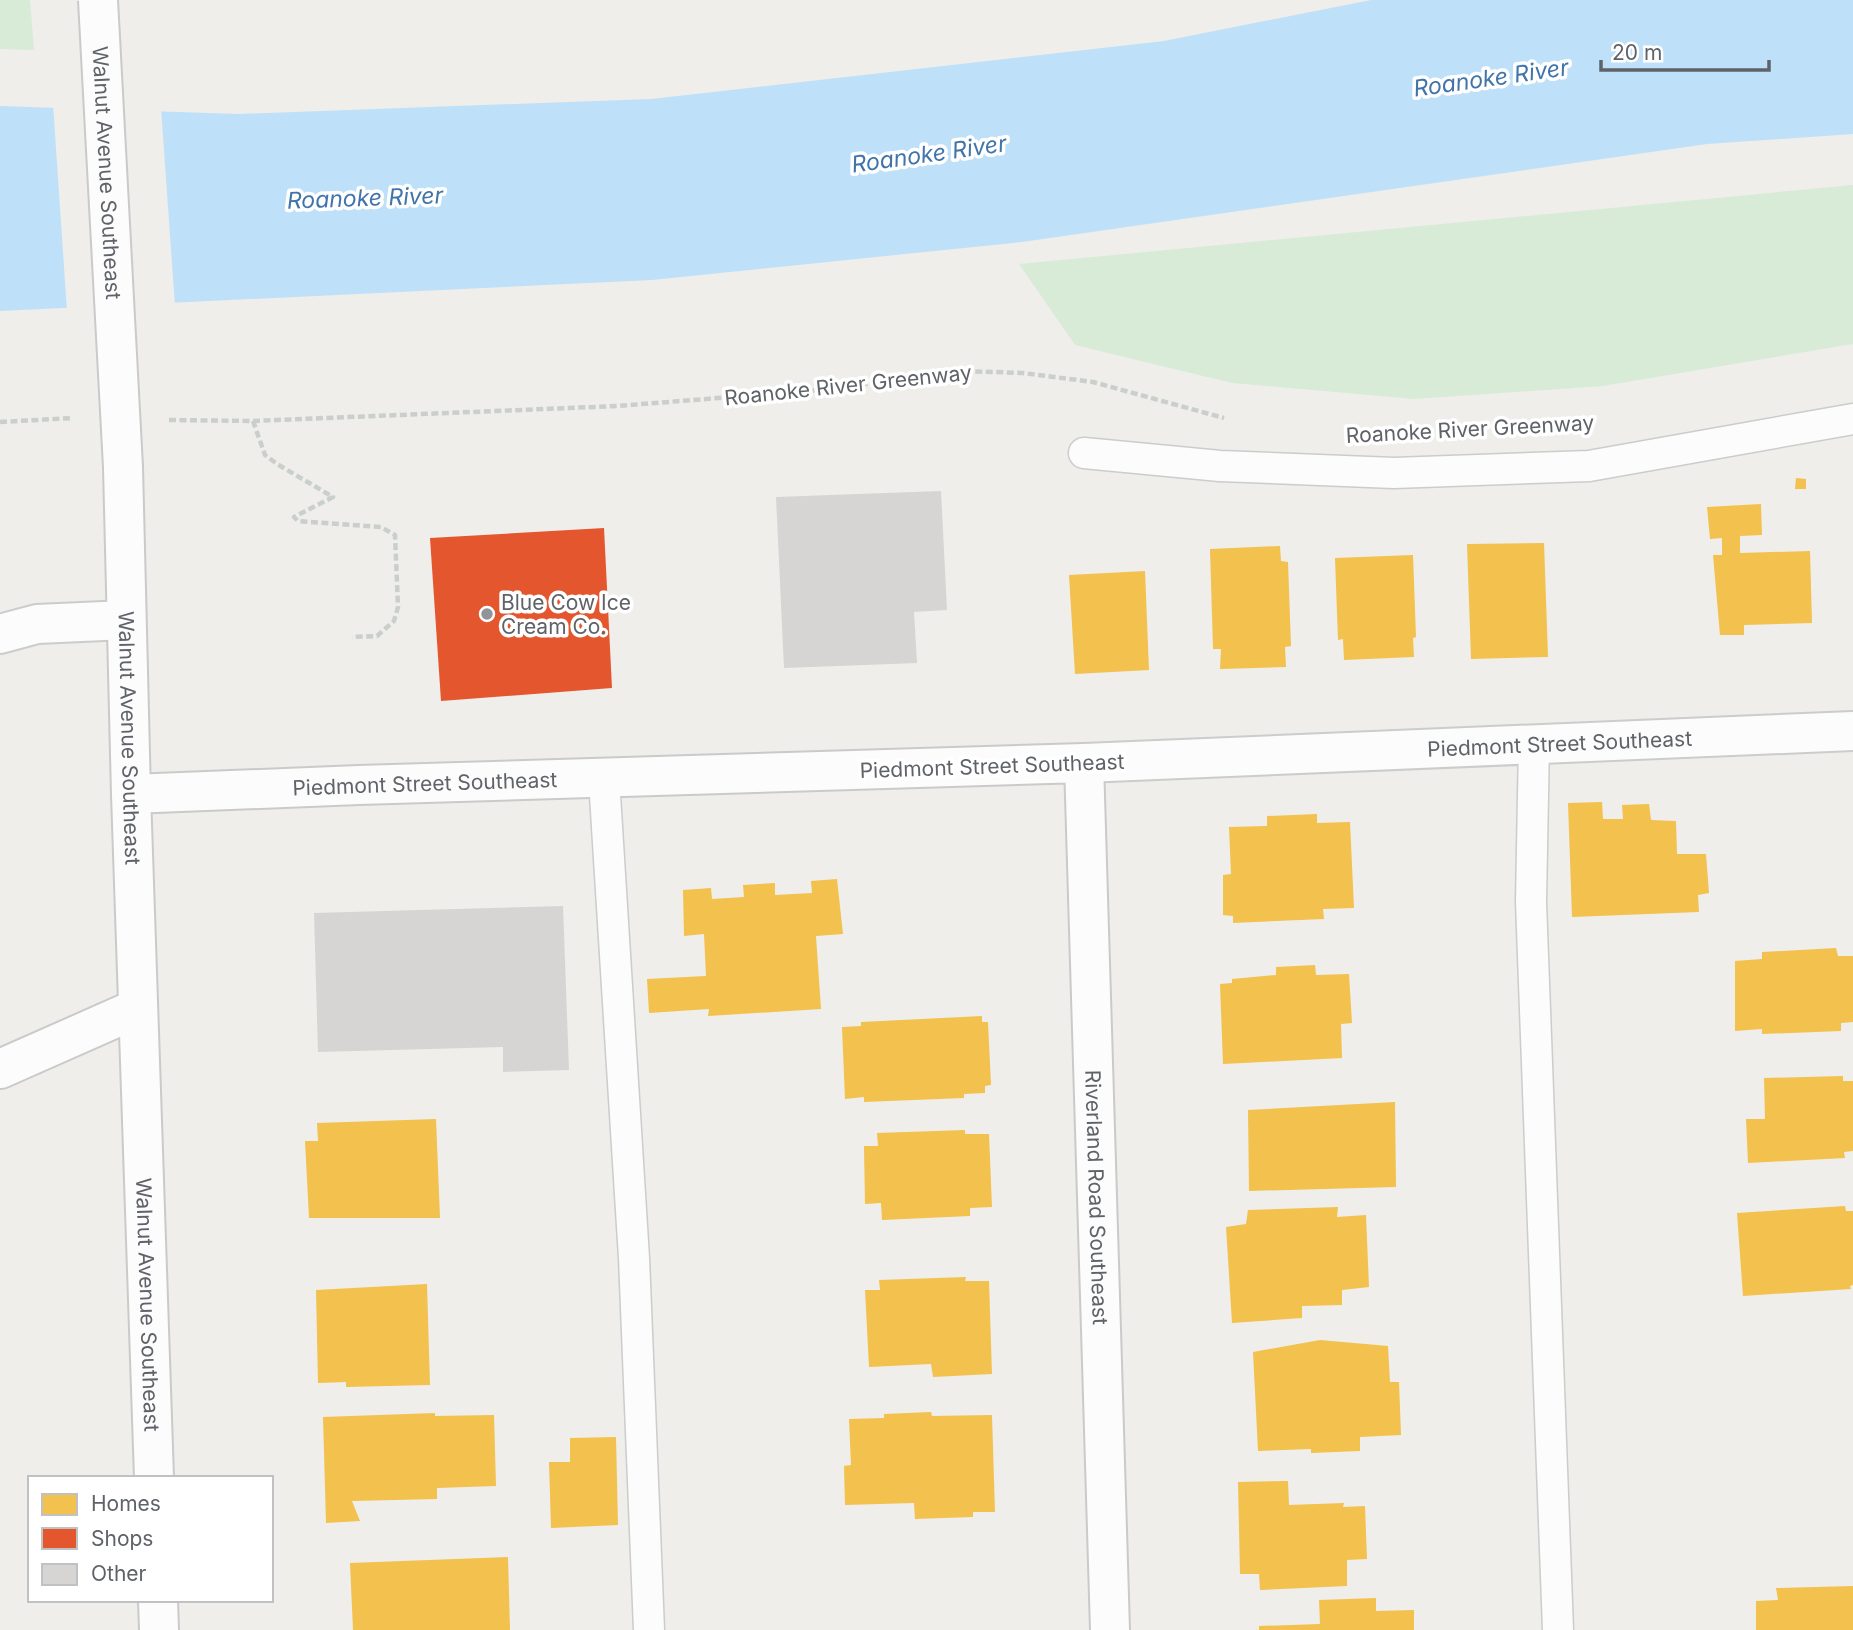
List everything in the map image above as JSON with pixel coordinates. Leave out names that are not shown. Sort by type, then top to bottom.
[{"type":"main road","name":"Walnut Avenue Southeast","points":[[98,0],[124,467],[131,794],[154,1476]]},
{"type":"main road","points":[[0,634],[37,624],[126,620]]},
{"type":"main road","name":"Piedmont Street Southeast","points":[[131,794],[1084,763],[1853,731]]},
{"type":"main road","name":"Riverland Road Southeast","points":[[1084,763],[1110,1630]]},
{"type":"main road","points":[[0,1069],[138,1008]]},
{"type":"main road","points":[[158,1602],[159,1630]]},
{"type":"lane","points":[[1084,453],[1220,466],[1394,473],[1589,466],[1853,419]]},
{"type":"lane","points":[[1534,743],[1531,902],[1558,1630]]},
{"type":"lane","points":[[604,779],[635,1258],[649,1630]]},
{"type":"path","name":"Roanoke River Greenway","points":[[212,421],[617,406],[820,390],[963,371],[1023,373],[1093,382],[1226,419]]},
{"type":"path","points":[[0,422],[48,417]]},
{"type":"path","points":[[253,421],[265,454],[333,497],[294,517],[298,521],[381,527],[395,535],[398,607],[394,621],[377,636],[352,637]]},
{"type":"green space","points":[[0,0],[30,0],[34,50],[0,49]]},
{"type":"green space","points":[[1853,185],[1853,344],[1603,386],[1414,399],[1232,383],[1075,345],[1019,264]]},
{"type":"water","name":"Roanoke River","points":[[1371,0],[1853,0],[1853,134],[1707,144],[1022,242],[652,280],[0,311],[0,106],[238,114],[651,99],[1164,41]]},
{"type":"pier","points":[[53,104],[161,108],[175,306],[67,311]]},
{"type":"building: Homes","points":[[1796,478],[1806,479],[1806,489],[1795,489]]},
{"type":"building: Homes","points":[[1761,504],[1762,535],[1740,536],[1740,553],[1810,551],[1812,623],[1744,625],[1744,635],[1720,635],[1713,555],[1722,555],[1722,538],[1710,539],[1707,507]]},
{"type":"building: Homes","points":[[1544,543],[1548,657],[1471,659],[1467,544]]},
{"type":"building: Homes","points":[[1280,546],[1281,561],[1288,562],[1291,646],[1285,647],[1286,667],[1220,669],[1221,649],[1213,649],[1210,549]]},
{"type":"building: Homes","points":[[1413,555],[1416,637],[1413,638],[1414,657],[1344,660],[1343,639],[1338,640],[1335,558]]},
{"type":"building: Homes","points":[[1145,571],[1149,670],[1075,674],[1069,575]]},
{"type":"building: Homes","points":[[1602,802],[1603,819],[1623,819],[1622,805],[1649,804],[1651,820],[1676,821],[1677,854],[1706,854],[1709,893],[1698,895],[1699,912],[1572,917],[1568,803]]},
{"type":"building: Homes","points":[[1317,814],[1317,823],[1350,822],[1354,908],[1323,909],[1324,919],[1233,923],[1233,916],[1223,915],[1223,875],[1231,874],[1229,827],[1267,826],[1267,816]]},
{"type":"building: Homes","points":[[837,879],[843,934],[816,936],[821,1009],[708,1016],[709,1009],[649,1013],[647,979],[706,976],[704,934],[684,936],[683,890],[711,888],[712,899],[744,897],[743,885],[775,883],[775,895],[812,893],[811,881]]},
{"type":"building: Homes","points":[[1836,948],[1838,956],[1853,956],[1853,1022],[1841,1023],[1841,1031],[1762,1034],[1762,1029],[1735,1031],[1735,961],[1762,959],[1762,952]]},
{"type":"building: Homes","points":[[1315,965],[1316,975],[1349,974],[1352,1023],[1341,1024],[1342,1058],[1223,1064],[1220,984],[1232,983],[1232,979],[1276,975],[1276,967]]},
{"type":"building: Homes","points":[[982,1016],[982,1022],[988,1022],[991,1085],[985,1086],[985,1093],[964,1094],[964,1098],[864,1102],[864,1097],[845,1099],[842,1027],[861,1026],[861,1022]]},
{"type":"building: Homes","points":[[1843,1076],[1843,1081],[1853,1081],[1853,1151],[1844,1152],[1845,1158],[1748,1163],[1746,1119],[1765,1119],[1764,1078]]},
{"type":"building: Homes","points":[[1395,1102],[1396,1187],[1249,1191],[1248,1110]]},
{"type":"building: Homes","points":[[436,1119],[440,1218],[309,1218],[305,1141],[318,1141],[317,1123]]},
{"type":"building: Homes","points":[[965,1130],[965,1134],[989,1134],[992,1207],[970,1208],[970,1216],[882,1220],[881,1203],[865,1204],[864,1146],[878,1146],[877,1133]]},
{"type":"building: Homes","points":[[1845,1206],[1846,1211],[1853,1211],[1851,1289],[1743,1296],[1737,1213]]},
{"type":"building: Homes","points":[[1338,1207],[1337,1217],[1366,1215],[1369,1287],[1342,1290],[1342,1305],[1302,1306],[1302,1318],[1232,1323],[1226,1227],[1246,1224],[1248,1210]]},
{"type":"building: Homes","points":[[966,1277],[965,1281],[989,1281],[992,1374],[933,1377],[931,1364],[869,1367],[865,1290],[880,1290],[879,1280]]},
{"type":"building: Homes","points":[[427,1284],[430,1385],[346,1387],[346,1382],[318,1383],[316,1290]]},
{"type":"building: Homes","points":[[1320,1340],[1388,1346],[1390,1382],[1399,1382],[1401,1435],[1360,1437],[1360,1451],[1258,1451],[1253,1352]]},
{"type":"building: Homes","points":[[931,1412],[932,1416],[992,1415],[995,1512],[973,1512],[973,1517],[915,1519],[914,1503],[845,1505],[844,1466],[851,1465],[849,1419]]},
{"type":"building: Homes","points":[[435,1413],[435,1416],[494,1415],[496,1486],[437,1488],[437,1499],[352,1501],[360,1521],[326,1523],[323,1417]]},
{"type":"building: Homes","points":[[616,1437],[618,1525],[551,1528],[549,1462],[570,1462],[570,1438]]},
{"type":"building: Homes","points":[[1288,1481],[1289,1505],[1344,1503],[1343,1507],[1365,1506],[1367,1559],[1347,1560],[1347,1586],[1260,1590],[1259,1574],[1240,1574],[1238,1482]]},
{"type":"building: Homes","points":[[508,1557],[510,1630],[353,1630],[350,1563]]},
{"type":"building: Homes","points":[[1853,1586],[1853,1630],[1756,1630],[1756,1601],[1778,1600],[1776,1588]]},
{"type":"building: Homes","points":[[1376,1598],[1376,1611],[1414,1610],[1414,1630],[1259,1630],[1259,1626],[1320,1624],[1319,1600]]},
{"type":"building: Shops","points":[[604,528],[612,688],[441,701],[430,538]]},
{"type":"building: Other","points":[[941,491],[947,610],[914,612],[917,663],[784,668],[776,497]]},
{"type":"building: Other","points":[[563,906],[569,1070],[503,1072],[503,1047],[318,1052],[314,913]]},
{"type":"place","name":"Blue Cow Ice Cream Co.","points":[[487,614]]}]
